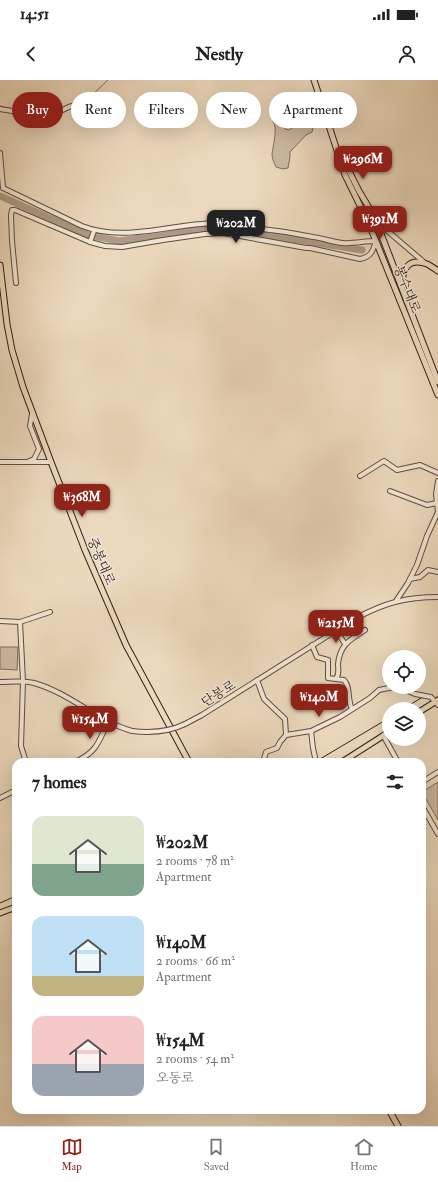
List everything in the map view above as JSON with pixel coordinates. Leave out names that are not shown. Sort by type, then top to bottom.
[{"type":"main road","name":"봉수대로","points":[[314,80],[346,175],[369,224],[438,395]]},
{"type":"main road","points":[[337,146],[375,220]]},
{"type":"main road","points":[[357,199],[375,220]]},
{"type":"main road","name":"봉수대로","points":[[375,220],[438,382]]},
{"type":"main road","points":[[380,251],[381,248],[387,250]]},
{"type":"main road","points":[[402,290],[402,276],[404,269],[413,262],[427,264],[438,271]]},
{"type":"main road","name":"중봉대로","points":[[0,264],[7,324],[12,350],[32,413],[85,550],[126,645],[187,758]]},
{"type":"main road","points":[[426,708],[437,702]]},
{"type":"main road","points":[[348,758],[382,737]]},
{"type":"main road","points":[[0,913],[12,908]]},
{"type":"main road","points":[[391,1114],[398,1126]]},
{"type":"street","points":[[0,109],[12,111],[25,119],[32,120],[40,119],[71,107]]},
{"type":"street","points":[[0,153],[3,188],[94,231],[130,233],[170,227],[217,223],[295,233],[342,243],[376,241],[369,256],[360,259],[310,248],[223,233],[205,234],[122,247],[105,246],[90,242],[12,210],[12,247],[16,283]]},
{"type":"street","points":[[375,220],[427,264]]},
{"type":"street","points":[[90,242],[94,231]]},
{"type":"street","points":[[27,462],[34,459],[39,450],[30,426],[32,413]]},
{"type":"street","points":[[360,476],[384,461],[397,470],[420,465],[438,473]]},
{"type":"street","points":[[0,462],[51,462]]},
{"type":"street","points":[[396,601],[417,565],[427,536],[438,512],[436,494],[438,482]]},
{"type":"street","points":[[390,491],[427,505],[437,503]]},
{"type":"street","points":[[410,579],[420,577],[428,570],[438,572]]},
{"type":"street","name":"단봉로","points":[[0,682],[23,681],[35,683],[53,690],[108,722],[120,727],[132,731],[154,732],[174,728],[202,715],[336,630],[376,608],[396,601],[438,597]]},
{"type":"street","points":[[0,621],[20,622],[50,612]]},
{"type":"street","points":[[20,622],[23,681],[21,746],[25,758]]},
{"type":"street","points":[[336,630],[345,644]]},
{"type":"street","points":[[336,679],[339,673],[339,657],[345,644],[365,630]]},
{"type":"street","points":[[312,645],[317,657],[328,660],[328,678],[344,680],[347,683],[348,699],[352,709]]},
{"type":"street","points":[[257,680],[264,699],[285,719],[286,735]]},
{"type":"street","points":[[264,758],[266,752],[277,748],[286,735],[311,731],[340,717],[382,689]]},
{"type":"street","points":[[416,694],[431,697],[437,702]]},
{"type":"street","points":[[84,758],[97,744],[108,722]]},
{"type":"street","points":[[311,731],[315,758]]},
{"type":"street","points":[[389,746],[396,758]]},
{"type":"street","points":[[426,780],[438,772]]},
{"type":"street","points":[[0,798],[12,792]]},
{"type":"street","points":[[426,813],[438,834]]},
{"type":"shaded area","points":[[275,128],[285,128],[289,130],[292,128],[313,128],[312,132],[306,135],[290,152],[288,168],[283,169],[276,167],[272,156]]},
{"type":"shaded area","points":[[0,647],[18,647],[17,670],[0,669]]},
{"type":"shaded area","points":[[438,782],[438,820],[426,799],[426,790]]},
{"type":"waterway","points":[[95,92],[108,80]]},
{"type":"waterway","points":[[0,106],[12,109]]},
{"type":"waterway","points":[[0,196],[88,235],[119,241],[185,231],[223,228],[362,250]]},
{"type":"tram line","points":[[414,702],[421,698]]},
{"type":"tram line","points":[[322,758],[382,722]]},
{"type":"tram line","points":[[0,903],[12,898]]}]
